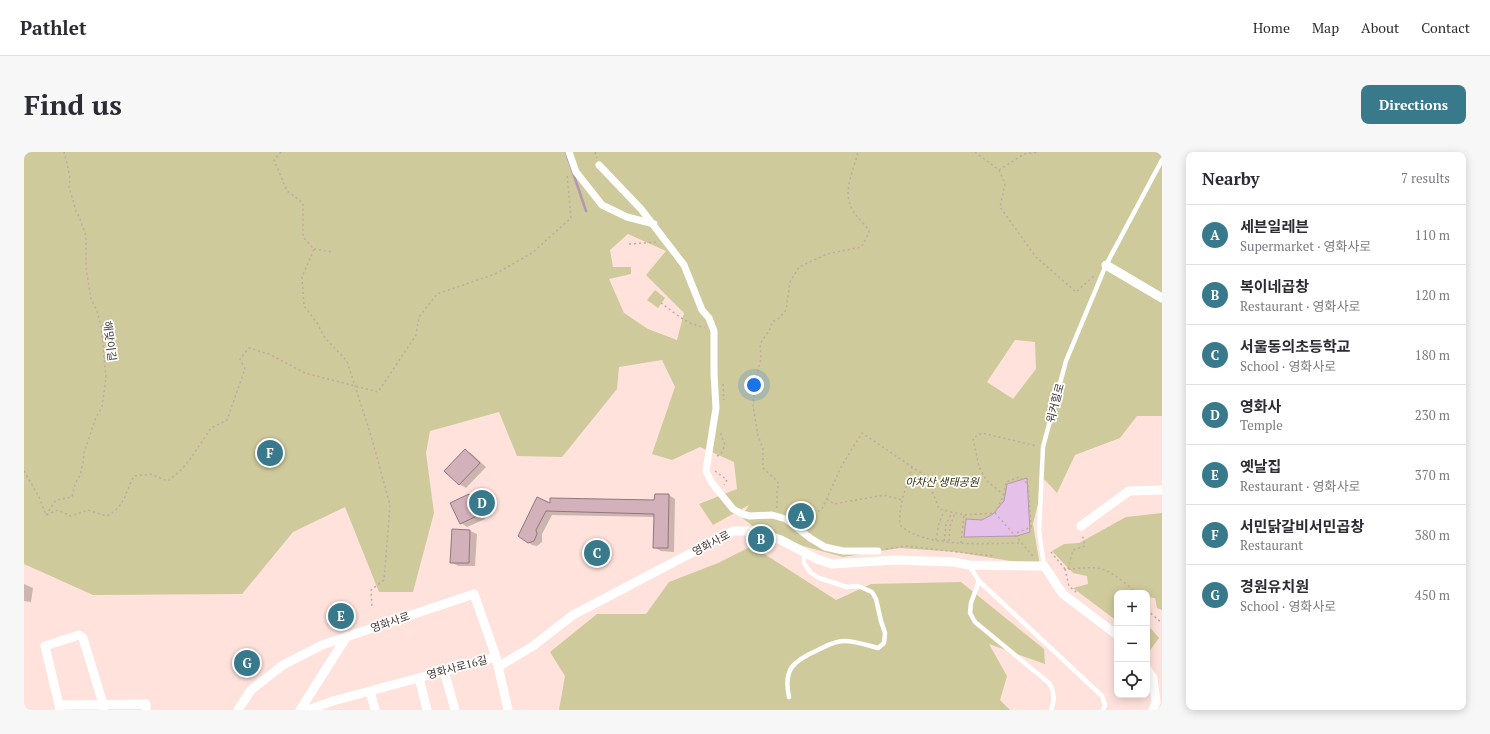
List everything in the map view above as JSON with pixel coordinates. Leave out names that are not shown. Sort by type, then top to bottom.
[{"type":"street","points":[[570,152],[576,172],[602,205],[627,218],[654,224]]},
{"type":"street","points":[[599,165],[654,224],[684,265],[702,310],[709,318],[713,327],[716,408],[706,471],[712,483],[733,509],[742,514],[750,516],[772,515],[786,519],[810,538],[825,547],[843,551],[878,551]]},
{"type":"street","points":[[1106,265],[1162,298]]},
{"type":"street","points":[[1081,526],[1129,491],[1162,490]]},
{"type":"street","name":"영화사로","points":[[498,667],[533,646],[573,615],[733,531],[755,531],[781,540],[817,559],[832,564],[895,560],[954,562],[969,565],[1044,566]]},
{"type":"street","name":"워커힐로","points":[[1044,566],[1063,594],[1114,633]]},
{"type":"street","name":"영화사로","points":[[238,710],[251,690],[282,665],[322,645],[474,594],[496,657]]},
{"type":"street","points":[[103,707],[83,638],[79,635],[45,646],[60,708],[103,707],[146,704],[146,710]]},
{"type":"street","points":[[300,710],[347,636]]},
{"type":"street","points":[[496,657],[508,710]]},
{"type":"street","name":"영화사로16길","points":[[308,710],[334,706],[370,691],[496,657]]},
{"type":"street","points":[[444,671],[455,710]]},
{"type":"street","points":[[1150,674],[1153,678],[1156,702],[1153,710]]},
{"type":"street","name":"영화사로16길","points":[[419,678],[427,710]]},
{"type":"street","points":[[370,691],[375,710]]},
{"type":"lane","name":"워커힐로","points":[[1044,566],[1039,530],[1043,447],[1066,361],[1106,265],[1162,160]]},
{"type":"lane","points":[[789,697],[786,684],[789,673],[794,664],[802,657],[834,642],[845,641],[878,648],[884,644],[885,633],[876,599],[872,592],[858,586],[847,587],[819,578],[810,572],[804,562],[804,552]]},
{"type":"lane","points":[[969,565],[979,580],[1102,696],[1104,705],[1103,710]]},
{"type":"lane","points":[[979,580],[971,603],[970,613],[975,622],[1048,683],[1053,689],[1054,697],[1051,710]]},
{"type":"path","name":"해맞이길","points":[[46,515],[56,500],[72,497],[75,484],[80,475],[84,453],[96,417],[102,407],[106,378],[102,326],[92,299],[86,267],[86,236],[68,187],[70,179],[64,152]]},
{"type":"path","points":[[281,152],[274,160],[287,191],[302,203],[303,237],[314,249],[333,252]]},
{"type":"path","points":[[777,516],[777,490],[779,484],[764,468],[763,449],[758,436],[753,406],[755,382],[761,358],[760,344],[770,329],[772,322],[779,318],[786,310],[790,282],[799,267],[827,254],[860,247],[866,239],[869,231],[866,224],[852,211],[847,197],[851,174],[858,152]]},
{"type":"path","points":[[976,152],[999,170],[1005,184],[1000,207],[1036,257],[1076,292],[1106,265]]},
{"type":"path","points":[[999,170],[1024,154],[1039,152]]},
{"type":"path","points":[[24,471],[39,497],[46,515],[58,510],[71,516],[88,510],[107,516],[115,511],[124,502],[128,487],[134,476],[150,474],[168,480],[181,470],[212,428],[227,420],[245,370],[240,359],[249,348],[269,354],[305,373],[354,387],[378,392],[416,335],[419,316],[437,294],[495,274],[532,253],[571,218],[568,176],[566,170]]},
{"type":"path","points":[[629,244],[665,241]]},
{"type":"path","points":[[314,249],[302,278],[304,306],[317,323],[325,338],[347,361],[354,387],[372,439],[390,505],[384,580],[371,590],[372,608]]},
{"type":"path","points":[[661,303],[696,326],[713,327]]},
{"type":"path","points":[[714,374],[724,385],[724,401]]},
{"type":"path","points":[[714,457],[721,454],[725,445],[719,429]]},
{"type":"path","points":[[794,526],[822,510],[842,464],[862,433],[927,477],[939,509],[964,515],[995,512]]},
{"type":"path","points":[[1004,495],[987,481],[979,467],[973,438],[982,433],[1043,447]]},
{"type":"path","points":[[912,467],[899,515],[900,525],[908,532],[922,538],[949,542],[1022,543]]},
{"type":"path","points":[[713,468],[727,480],[720,494]]},
{"type":"path","points":[[995,512],[1004,495],[1006,482],[1018,478],[1028,484],[1031,527],[1014,534]]},
{"type":"path","points":[[827,499],[834,504],[884,495],[902,500]]},
{"type":"path","points":[[936,540],[939,523],[945,510]]},
{"type":"path","points":[[944,541],[946,525],[952,512]]},
{"type":"path","points":[[995,512],[1033,556],[1027,557]]},
{"type":"path","points":[[949,542],[950,526],[955,513]]},
{"type":"path","points":[[961,543],[964,515]]},
{"type":"path","points":[[1068,569],[1073,550],[1085,546],[1081,526]]},
{"type":"path","points":[[878,551],[905,546],[999,556]]},
{"type":"path","points":[[1051,552],[1065,569],[1069,586],[1081,596]]},
{"type":"path","points":[[1065,569],[1097,567],[1110,572],[1133,590]]},
{"type":"path","points":[[1150,613],[1162,623]]},
{"type":"green space","name":"아차산 생태공원","points":[[24,152],[1162,152],[1162,416],[1137,416],[1120,438],[1075,455],[1057,493],[1044,479],[1033,524],[1040,566],[956,552],[900,548],[843,557],[803,546],[758,530],[741,517],[749,505],[713,525],[699,504],[737,489],[734,462],[700,447],[672,460],[652,454],[675,387],[662,360],[619,367],[617,389],[562,457],[517,456],[499,412],[430,431],[426,453],[434,513],[413,592],[379,592],[345,507],[293,532],[242,594],[93,595],[24,564]],"holes":[[[628,234],[666,251],[646,275],[684,313],[677,340],[648,329],[624,313],[609,279],[631,274],[631,267],[613,267],[610,250]],[[1015,340],[1035,342],[1036,369],[1013,399],[987,382]]]},
{"type":"green space","points":[[655,290],[665,298],[658,308],[647,300]]},
{"type":"green space","points":[[1162,513],[1162,610],[1157,608],[1155,598],[1150,597],[1150,590],[1114,590],[1114,619],[1073,588],[1088,584],[1087,576],[1073,573],[1052,551],[1064,544],[1079,543],[1126,517]]},
{"type":"green space","points":[[752,546],[836,600],[871,584],[961,582],[1044,649],[1045,664],[989,644],[1007,676],[1000,700],[1010,710],[559,710],[565,676],[550,652],[597,614],[646,614],[669,582],[718,563]]},
{"type":"green space","points":[[1150,628],[1159,638],[1150,650]]},
{"type":"shaded area","points":[[1027,478],[1030,532],[1017,536],[964,537],[966,519],[982,520],[993,514],[1004,501],[1007,484]]},
{"type":"building","points":[[465,449],[480,463],[459,485],[444,471]]},
{"type":"building","points":[[469,494],[479,515],[460,524],[450,503]]},
{"type":"building","points":[[655,494],[669,494],[668,548],[653,548],[654,514],[546,511],[536,530],[537,534],[534,541],[528,543],[518,536],[537,497],[550,503],[550,498],[654,500]]},
{"type":"building","points":[[452,529],[470,530],[469,563],[450,563]]},
{"type":"waterway","points":[[566,152],[586,211]]},
{"type":"place","name":"서민닭갈비서민곱창","points":[[270,453]]},
{"type":"place","name":"영화사","points":[[482,503]]},
{"type":"place","name":"세븐일레븐","points":[[801,516]]},
{"type":"place","name":"복이네곱창","points":[[761,539]]},
{"type":"place","name":"서울동의초등학교","points":[[597,553]]},
{"type":"place","name":"옛날집","points":[[341,616]]},
{"type":"place","name":"경원유치원","points":[[247,663]]}]
